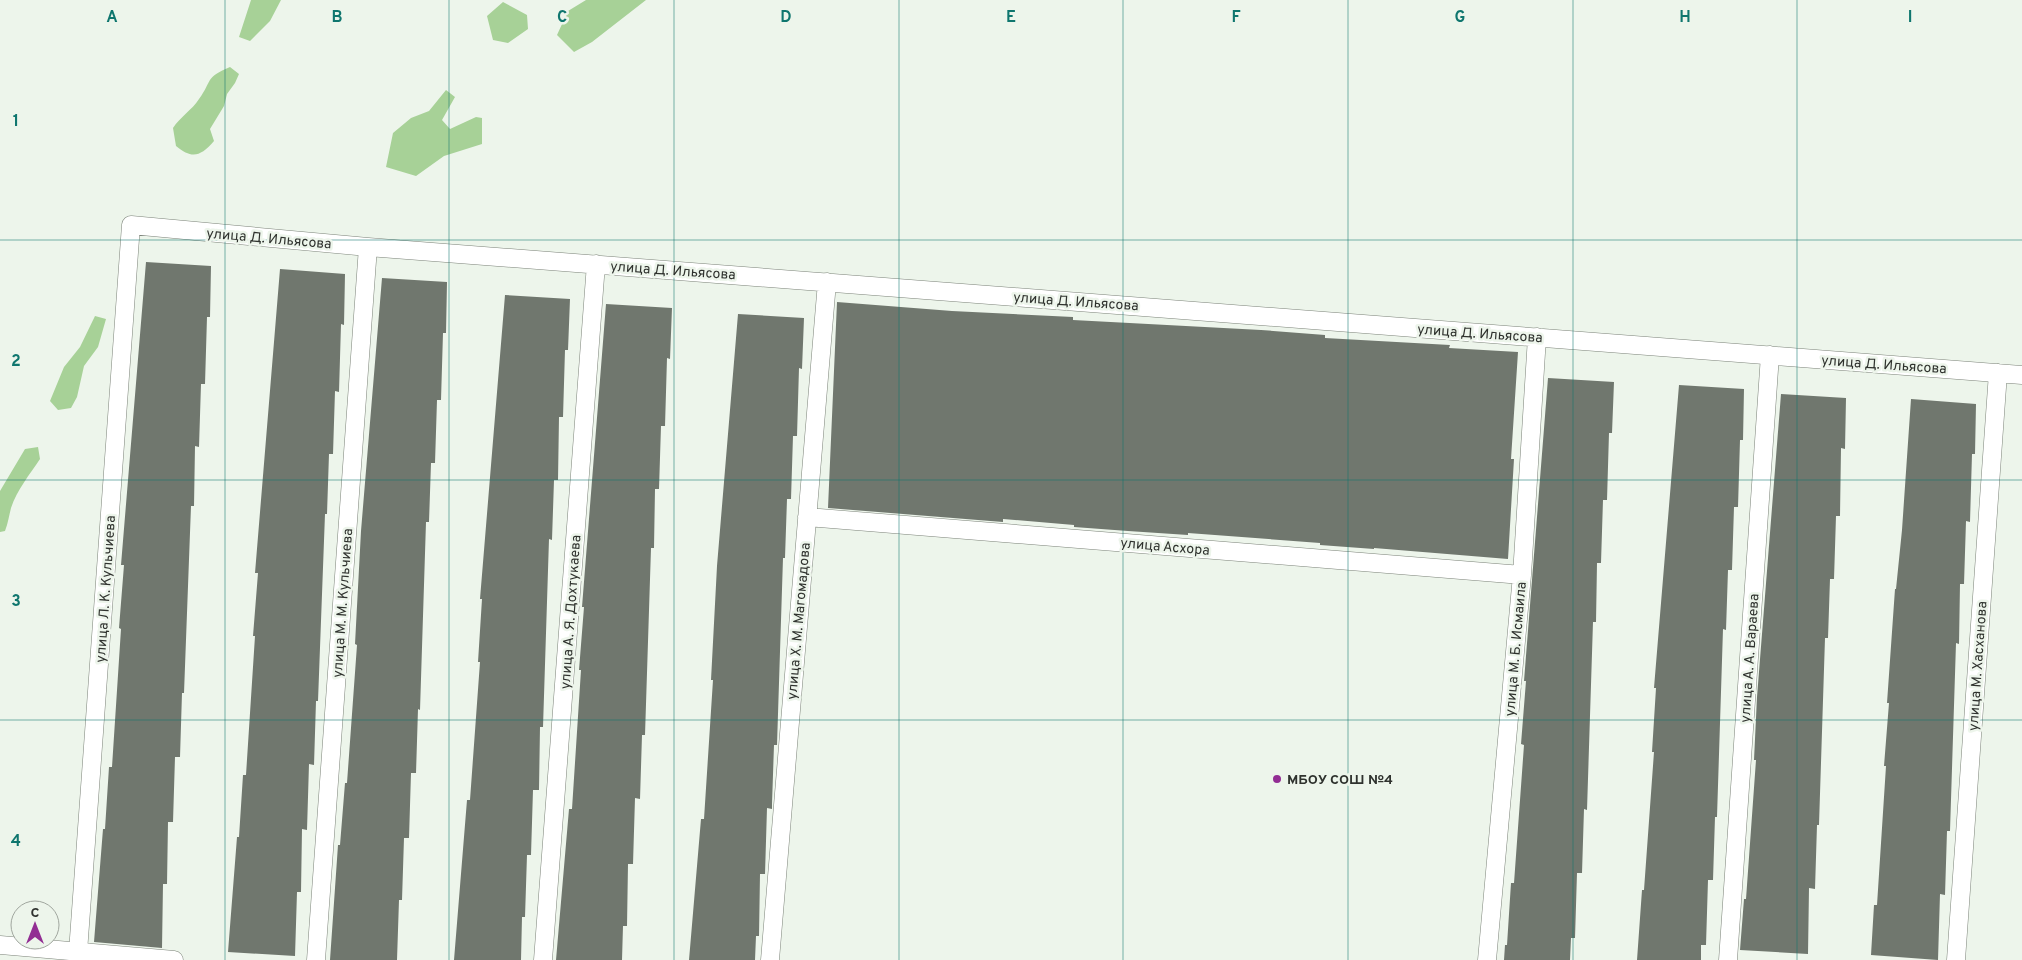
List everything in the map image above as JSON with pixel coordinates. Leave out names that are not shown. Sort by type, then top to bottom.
[{"type":"street","name":"улица Д. Ильясова","points":[[131,225],[368,247],[2022,375]]},
{"type":"street","name":"улица Л. К. Кульчиева","points":[[78,952],[131,225]]},
{"type":"street","name":"улица М. М. Кульчиева","points":[[316,960],[368,247]]},
{"type":"street","name":"улица А. Я. Дохтукаева","points":[[543,960],[596,264]]},
{"type":"street","name":"улица Х. М. Магомадова","points":[[770,960],[827,282]]},
{"type":"street","name":"улица М. Б. Исмаила","points":[[1487,960],[1522,575],[1537,337]]},
{"type":"street","name":"улица А. А. Вараева","points":[[1728,960],[1770,355]]},
{"type":"street","name":"улица М. Хасханова","points":[[1956,960],[1998,373]]},
{"type":"street","name":"улица Асхора","points":[[807,516],[1522,575]]},
{"type":"street","points":[[0,945],[174,960]]},
{"type":"green space","points":[[251,0],[281,0],[270,21],[250,41],[239,37]]},
{"type":"green space","points":[[586,0],[646,0],[592,42],[574,52],[557,35],[568,11]]},
{"type":"green space","points":[[503,2],[527,15],[528,29],[508,43],[493,40],[487,16]]},
{"type":"green space","points":[[230,67],[239,74],[227,94],[224,106],[210,129],[214,141],[200,153],[187,153],[176,146],[173,128],[196,103],[212,77]]},
{"type":"green space","points":[[446,90],[455,97],[442,120],[450,129],[476,117],[482,118],[482,144],[444,156],[416,176],[386,167],[393,133],[411,118],[429,111]]},
{"type":"green space","points":[[95,316],[106,319],[98,347],[84,366],[77,397],[71,408],[58,410],[50,401],[64,367],[80,347]]},
{"type":"green space","points":[[38,447],[40,459],[17,495],[11,508],[5,531],[0,532],[0,491],[25,449]]},
{"type":"building","points":[[146,262],[211,266],[210,317],[207,317],[205,384],[201,384],[199,447],[195,446],[194,506],[191,506],[180,757],[175,757],[173,822],[168,822],[167,884],[163,884],[162,948],[94,942],[109,767],[112,767],[124,565],[121,565]]},
{"type":"building","points":[[280,269],[345,274],[344,325],[341,324],[339,392],[335,391],[333,454],[329,454],[327,514],[325,514],[314,765],[309,764],[307,830],[302,829],[301,892],[297,892],[295,956],[228,952],[243,775],[246,775],[258,573],[255,573]]},
{"type":"building","points":[[382,278],[447,282],[446,333],[443,333],[441,400],[437,400],[435,463],[431,463],[429,522],[426,522],[416,773],[411,773],[409,838],[404,838],[402,900],[399,900],[397,960],[330,960],[338,845],[340,845],[345,783],[347,783],[357,645],[355,644],[361,531]]},
{"type":"building","points":[[505,295],[570,299],[568,350],[565,350],[563,417],[559,417],[558,480],[554,480],[552,540],[549,539],[543,727],[540,727],[539,790],[533,790],[531,855],[527,855],[525,917],[522,917],[521,960],[454,960],[467,800],[470,800],[480,662],[478,662],[482,599],[480,599]]},
{"type":"building","points":[[837,302],[952,311],[1073,317],[1073,320],[1261,330],[1325,335],[1325,338],[1450,345],[1449,348],[1518,352],[1511,459],[1514,459],[1508,559],[1188,533],[1188,535],[1074,527],[1074,525],[1003,519],[1003,522],[828,508]]},
{"type":"building","points":[[606,304],[672,308],[670,359],[667,358],[665,426],[661,426],[659,489],[655,489],[654,548],[651,548],[645,735],[642,735],[640,799],[635,798],[633,864],[628,864],[627,926],[623,926],[622,960],[556,960],[569,809],[572,809],[581,670],[579,670],[584,607],[582,607]]},
{"type":"building","points":[[738,314],[804,318],[802,369],[799,368],[797,436],[793,436],[791,499],[787,499],[785,558],[783,558],[777,745],[774,745],[772,809],[767,808],[765,874],[760,874],[759,936],[756,936],[755,960],[689,960],[701,819],[704,819],[713,680],[711,680],[717,566]]},
{"type":"building","points":[[1548,378],[1614,382],[1612,433],[1609,433],[1607,500],[1603,500],[1601,563],[1597,563],[1596,622],[1593,622],[1587,810],[1584,809],[1582,873],[1577,873],[1575,938],[1571,938],[1570,960],[1504,960],[1505,945],[1507,945],[1511,883],[1514,883],[1524,745],[1521,744],[1526,681],[1524,681]]},
{"type":"building","points":[[1679,385],[1744,389],[1743,440],[1740,440],[1738,507],[1734,507],[1732,570],[1728,570],[1726,630],[1723,629],[1713,880],[1708,880],[1706,945],[1701,945],[1701,960],[1637,960],[1654,752],[1652,752],[1656,688],[1654,688]]},
{"type":"building","points":[[1781,394],[1846,398],[1845,449],[1841,448],[1840,516],[1836,516],[1834,579],[1830,579],[1828,638],[1825,638],[1819,825],[1817,825],[1815,889],[1809,888],[1808,954],[1740,950],[1744,899],[1746,899],[1756,760],[1754,760],[1757,697]]},
{"type":"building","points":[[1911,399],[1976,404],[1975,454],[1972,454],[1970,522],[1966,521],[1964,584],[1960,584],[1959,644],[1956,643],[1950,831],[1947,831],[1945,895],[1940,894],[1938,960],[1871,955],[1874,905],[1877,905],[1886,766],[1884,766],[1889,703],[1887,703]]},
{"type":"place","name":"МБОУ СОШ №4","points":[[1277,779]]}]
